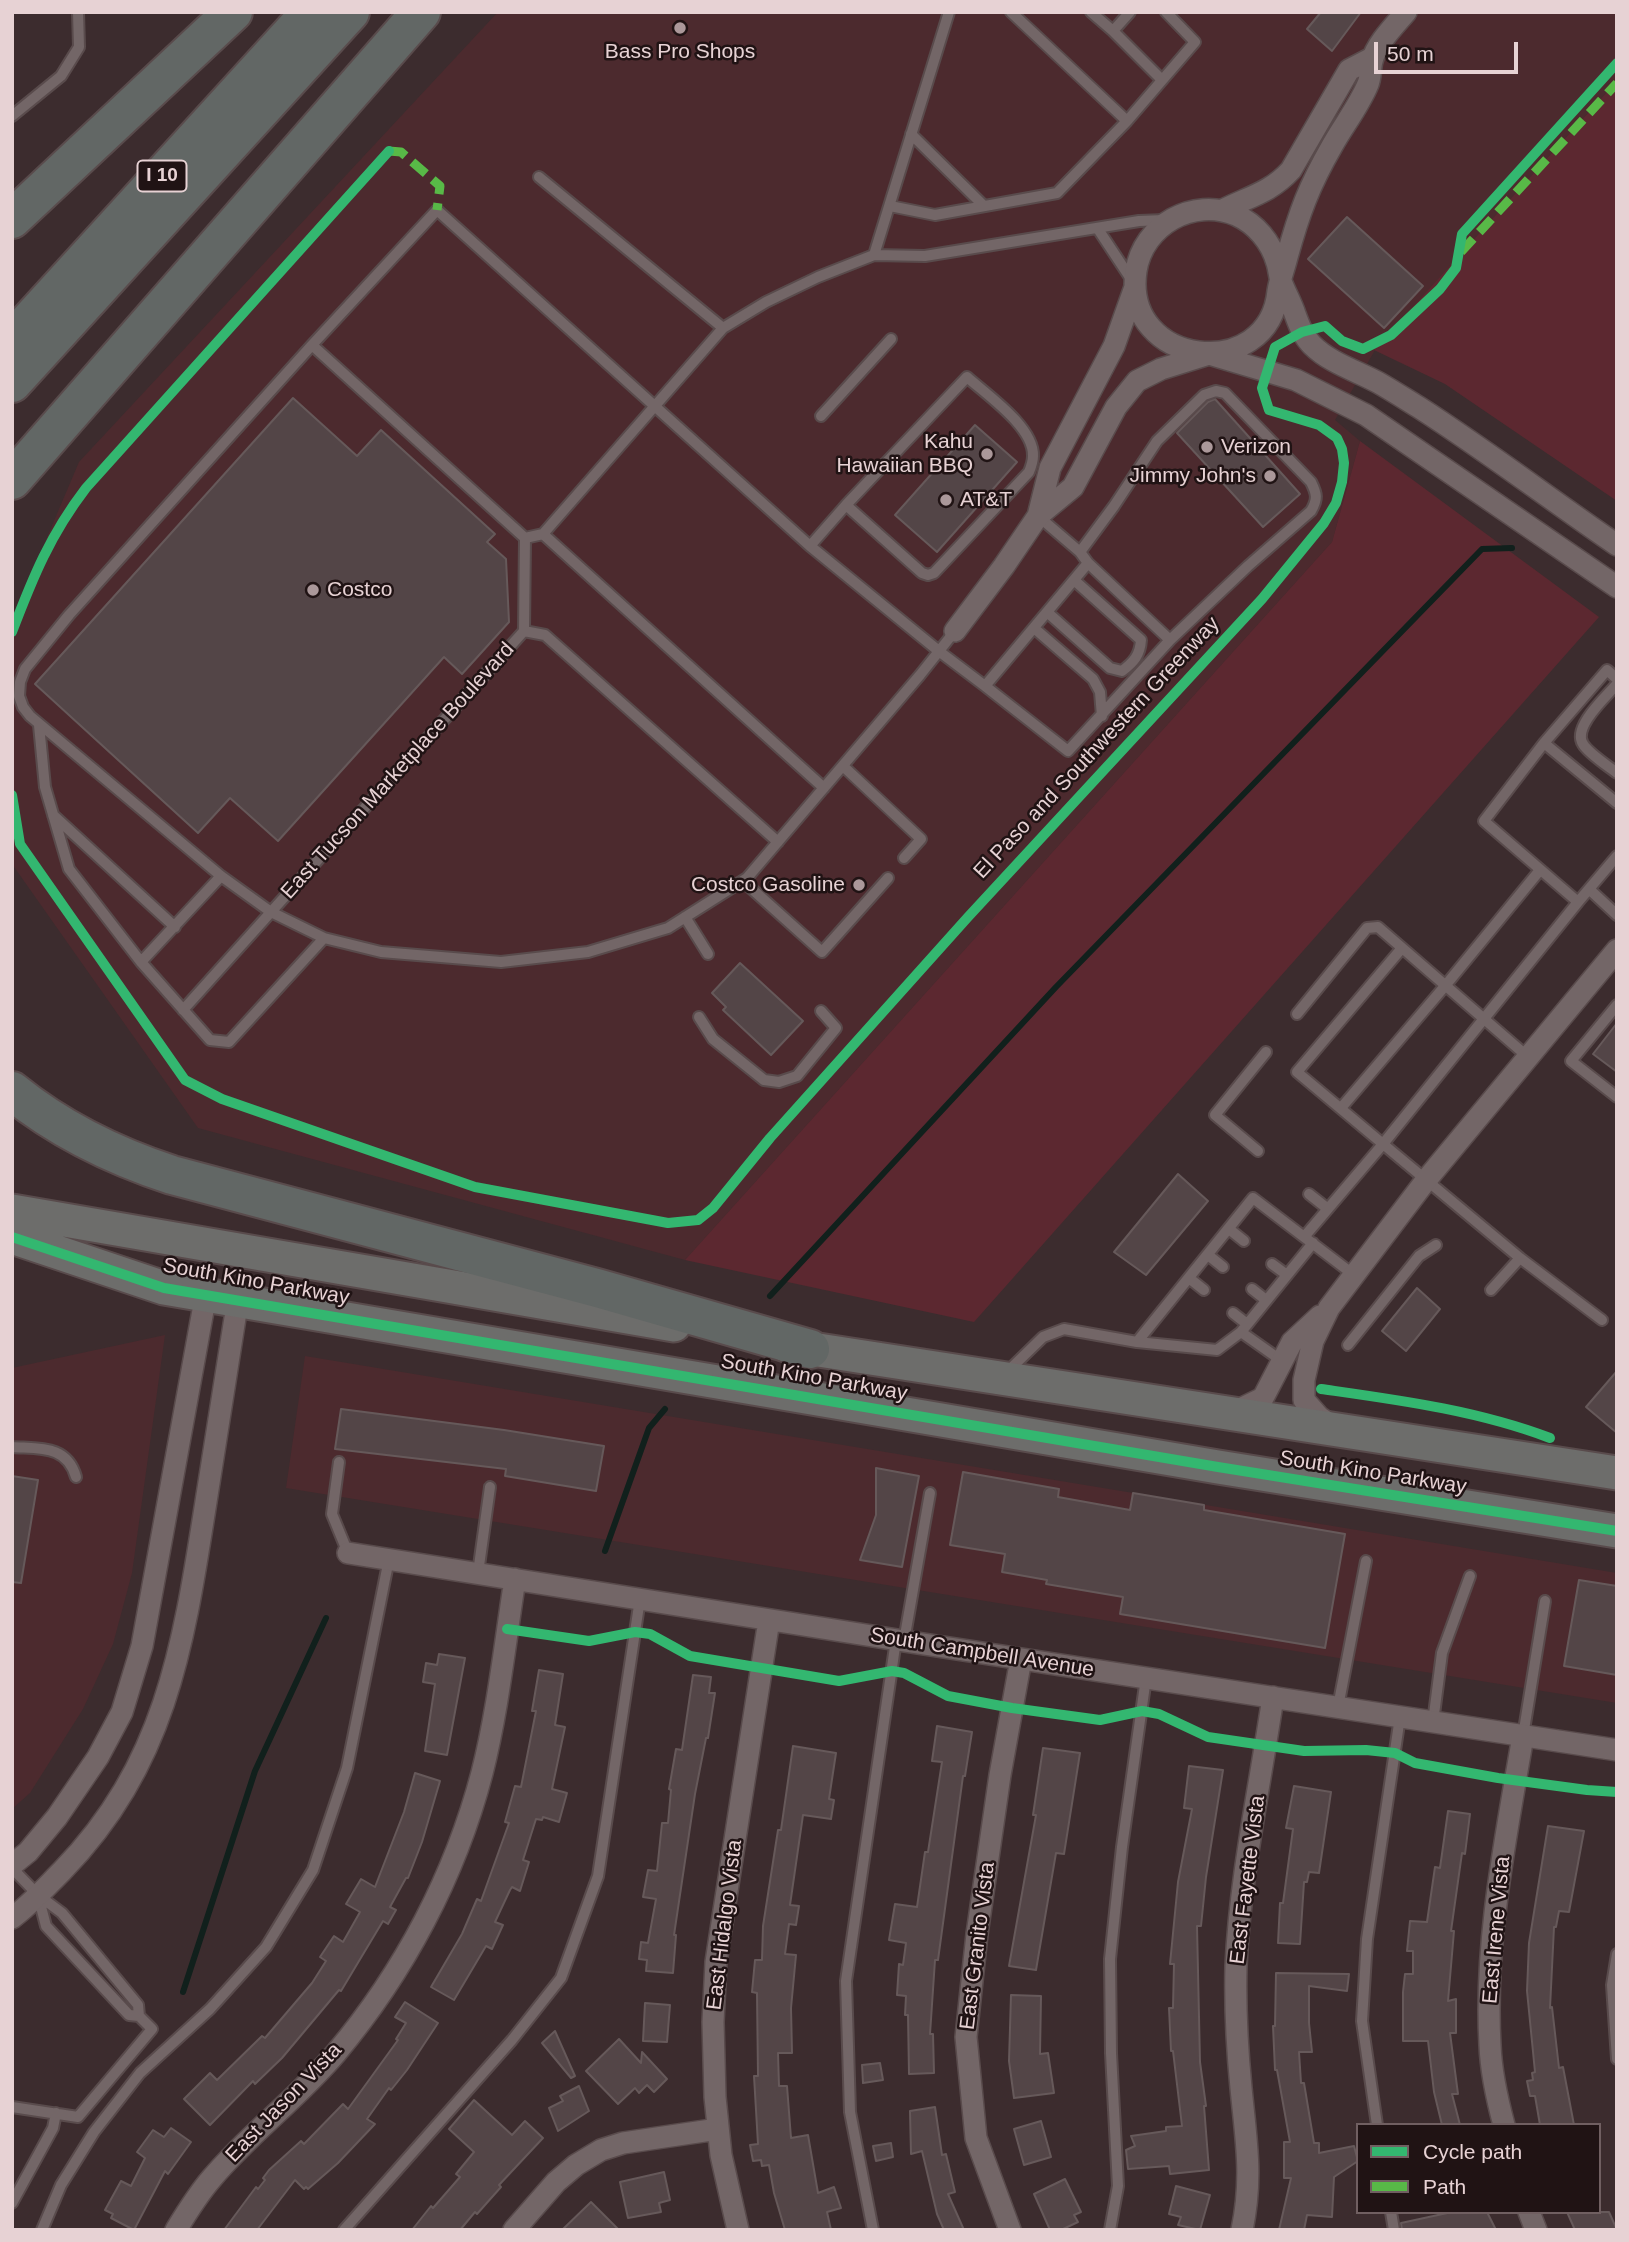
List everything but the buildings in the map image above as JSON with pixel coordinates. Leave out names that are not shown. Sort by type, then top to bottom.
[{"type":"highway","points":[[12,219],[233,12]]},
{"type":"highway","name":"I 10","points":[[12,340],[312,12]]},
{"type":"highway","name":"I 10","points":[[12,383],[350,12]]},
{"type":"highway","points":[[12,480],[421,12]]},
{"type":"highway","points":[[12,1091],[78,1136],[123,1158],[172,1175],[597,1288],[810,1349]]},
{"type":"main road","name":"South Kino Parkway","points":[[12,1211],[810,1349],[1617,1473]]},
{"type":"main road","name":"South Kino Parkway","points":[[12,1237],[164,1288],[1617,1531]]},
{"type":"main road","points":[[206,1294],[214,1244]]},
{"type":"main road","points":[[239,1299],[247,1250]]},
{"type":"main road","points":[[991,1428],[1001,1377]]},
{"type":"street","points":[[1223,211],[1270,189],[1291,170],[1349,70],[1372,58],[1406,12]]},
{"type":"street","points":[[1209,354],[1237,347],[1260,331],[1272,315],[1280,278],[1306,193],[1368,83],[1372,58]]},
{"type":"street","points":[[1617,545],[1422,410],[1381,384],[1315,349],[1302,332],[1267,240],[1247,221],[1223,211],[1195,210],[1170,219],[1147,241],[1140,255],[1135,286],[1138,301],[1153,329],[1178,348],[1209,354],[1296,380],[1366,415],[1617,587]]},
{"type":"street","name":"East Tucson Marketplace Boulevard","points":[[1038,516],[1050,468],[1114,346],[1135,286]]},
{"type":"street","name":"East Tucson Marketplace Boulevard","points":[[955,631],[1038,516],[1073,487],[1116,407],[1138,381],[1161,369],[1209,354]]},
{"type":"street","points":[[1231,1413],[1263,1398],[1292,1342],[1329,1308],[1427,1179],[1617,950]]},
{"type":"street","points":[[12,1867],[57,1817],[98,1757],[122,1712],[142,1646],[206,1294]]},
{"type":"street","points":[[12,1918],[91,1841],[125,1791],[152,1738],[172,1680],[189,1605],[239,1299]]},
{"type":"street","points":[[1329,1308],[1313,1342],[1304,1380],[1304,1400],[1319,1417],[1338,1430]]},
{"type":"street","name":"South Campbell Avenue","points":[[348,1553],[1617,1750]]},
{"type":"street","name":"East Jason Vista","points":[[176,2230],[212,2177],[306,2087],[336,2053],[391,1980],[415,1939],[455,1854],[482,1772],[515,1579]]},
{"type":"street","name":"East Hidalgo Vista","points":[[733,2228],[715,2097],[713,2022],[716,1962],[769,1620]]},
{"type":"street","name":"East Granito Vista","points":[[1010,2230],[976,2138],[967,2037],[977,1934],[1000,1775],[1021,1659]]},
{"type":"street","name":"East Fayette Vista","points":[[1242,2230],[1248,2199],[1250,2164],[1236,2025],[1240,1913],[1273,1697]]},
{"type":"street","name":"East Irene Vista","points":[[1504,2123],[1490,2047],[1489,1988],[1494,1925],[1522,1735]]},
{"type":"street","points":[[514,2230],[556,2182],[576,2165],[601,2151],[623,2143],[718,2130]]},
{"type":"lane","points":[[12,116],[61,76],[79,47],[78,12]]},
{"type":"lane","points":[[874,256],[949,12]]},
{"type":"lane","points":[[1012,12],[1127,121]]},
{"type":"lane","points":[[1091,12],[1162,80]]},
{"type":"lane","points":[[1113,31],[1130,12]]},
{"type":"lane","points":[[890,206],[935,215],[1056,193],[1127,121],[1195,42],[1166,12]]},
{"type":"lane","points":[[911,134],[984,206]]},
{"type":"lane","points":[[539,177],[723,328]]},
{"type":"lane","points":[[183,1010],[271,912],[221,876],[39,724],[23,707],[19,696],[20,682],[25,669],[69,615],[437,210],[810,546],[940,652],[1068,751],[1170,640],[1311,511],[1317,494],[1311,482],[1250,418],[1225,393],[1216,391],[1204,395],[1157,441],[1080,552]]},
{"type":"lane","points":[[312,345],[525,538],[543,534],[723,328],[766,302],[818,276],[874,256],[925,256],[1139,221],[1170,219]]},
{"type":"lane","points":[[1098,229],[1135,286]]},
{"type":"lane","points":[[821,416],[891,339]]},
{"type":"lane","points":[[810,546],[846,505],[967,377],[1021,427],[1031,442],[1033,456],[1029,472],[934,573],[922,573],[846,505]]},
{"type":"lane","points":[[1038,516],[1080,552],[1088,563],[1170,640]]},
{"type":"lane","points":[[543,534],[824,788]]},
{"type":"lane","name":"East Tucson Marketplace Boulevard","points":[[525,538],[524,631],[271,912],[324,938],[386,953],[501,962],[588,952],[668,928],[743,881],[940,652],[955,631]]},
{"type":"lane","points":[[985,686],[1088,563]]},
{"type":"lane","points":[[1047,612],[1110,668],[1122,671],[1133,663],[1141,651],[1141,640],[1074,580]]},
{"type":"lane","points":[[1034,628],[1093,679],[1100,692],[1101,716]]},
{"type":"lane","points":[[524,631],[545,635],[778,842]]},
{"type":"lane","points":[[1133,663],[1142,671]]},
{"type":"lane","points":[[1578,902],[1484,821],[1544,743],[1606,670],[1617,682],[1583,723],[1580,734],[1583,744],[1617,773]]},
{"type":"lane","points":[[39,724],[46,787],[69,869],[141,961],[209,1040],[229,1042],[324,938]]},
{"type":"lane","points":[[1544,743],[1617,803]]},
{"type":"lane","points":[[843,766],[921,839],[904,858]]},
{"type":"lane","points":[[52,815],[174,927]]},
{"type":"lane","points":[[1001,1377],[1043,1337],[1064,1329],[1138,1342],[1217,1350],[1244,1328],[1287,1275],[1328,1209],[1617,856]]},
{"type":"lane","points":[[1341,1108],[1446,986],[1540,870]]},
{"type":"lane","points":[[141,961],[221,876]]},
{"type":"lane","points":[[743,881],[822,951],[888,878]]},
{"type":"lane","points":[[1589,889],[1617,915]]},
{"type":"lane","points":[[685,917],[708,954]]},
{"type":"lane","points":[[1297,1014],[1367,928],[1378,927],[1528,1058]]},
{"type":"lane","points":[[1402,948],[1297,1072],[1520,1258],[1602,1320]]},
{"type":"lane","points":[[1617,1005],[1571,1061],[1617,1097]]},
{"type":"lane","points":[[699,1017],[713,1039],[764,1080],[779,1082],[797,1076],[836,1028],[821,1010]]},
{"type":"lane","points":[[1258,1151],[1215,1115],[1266,1052]]},
{"type":"lane","points":[[1309,1194],[1328,1209]]},
{"type":"lane","points":[[1138,1342],[1253,1198],[1354,1275]]},
{"type":"lane","points":[[1229,1229],[1244,1241]]},
{"type":"lane","points":[[1348,1345],[1419,1256],[1436,1245]]},
{"type":"lane","points":[[1208,1255],[1223,1267]]},
{"type":"lane","points":[[1491,1290],[1520,1258]]},
{"type":"lane","points":[[1272,1264],[1287,1275]]},
{"type":"lane","points":[[1189,1278],[1204,1290]]},
{"type":"lane","points":[[1252,1289],[1266,1300]]},
{"type":"lane","points":[[1233,1313],[1244,1328],[1282,1361]]},
{"type":"lane","points":[[12,1447],[55,1451],[72,1463],[76,1477]]},
{"type":"lane","points":[[339,1462],[332,1514],[348,1553]]},
{"type":"lane","points":[[478,1573],[489,1487]]},
{"type":"lane","points":[[873,2230],[849,2112],[846,1981],[900,1640],[930,1493]]},
{"type":"lane","points":[[42,2230],[61,2185],[94,2132],[140,2073],[210,2008],[266,1947],[313,1870],[347,1768],[389,1559]]},
{"type":"lane","points":[[1338,1707],[1366,1560]]},
{"type":"lane","points":[[1433,1722],[1441,1653],[1470,1576]]},
{"type":"lane","points":[[344,2230],[512,2040],[561,1978],[598,1877],[640,1599]]},
{"type":"lane","points":[[1522,1735],[1545,1601]]},
{"type":"lane","points":[[1110,2230],[1118,2186],[1111,2053],[1110,1959],[1122,1847],[1146,1678]]},
{"type":"lane","points":[[1377,2123],[1362,2021],[1367,1939],[1400,1717]]},
{"type":"lane","points":[[12,1867],[38,1895],[62,1913],[138,2005],[139,2016]]},
{"type":"lane","points":[[12,2107],[78,2117],[152,2029],[139,2016],[129,2015],[46,1926],[38,1895]]},
{"type":"lane","points":[[1617,1954],[1612,1985],[1617,2059]]},
{"type":"lane","points":[[109,1993],[121,1984]]},
{"type":"lane","points":[[12,2203],[53,2128],[56,2113]]},
{"type":"shaded area","points":[[498,12],[1617,12],[1617,81],[1375,350],[1335,420],[1360,441],[1332,542],[685,1260],[198,1128],[12,864],[12,620],[79,462]]},
{"type":"shaded area","points":[[1617,81],[1617,501],[1445,384],[1374,350]]},
{"type":"shaded area","points":[[1360,441],[1599,617],[974,1322],[685,1260],[1332,542]]},
{"type":"shaded area","points":[[165,1335],[132,1573],[113,1644],[83,1709],[30,1793],[12,1809],[12,1368]]},
{"type":"shaded area","points":[[305,1356],[1617,1573],[1617,1703],[286,1488]]},
{"type":"waterway","points":[[770,1296],[1056,987],[1482,549],[1512,548]]},
{"type":"waterway","points":[[605,1551],[649,1428],[665,1409]]},
{"type":"waterway","points":[[183,1992],[255,1771],[326,1618]]},
{"type":"marked path","points":[[1461,252],[1617,83]]},
{"type":"marked path","points":[[389,151],[401,152],[440,186],[437,210]]},
{"type":"cycle path","name":"El Paso and Southwestern Greenway","points":[[12,795],[20,844],[185,1080],[222,1099],[475,1187],[668,1223],[698,1220],[713,1208],[770,1138],[968,917],[1262,599],[1324,523],[1336,503],[1342,482],[1342,449],[1337,438],[1319,425],[1269,410],[1262,388],[1275,347],[1302,332],[1325,326],[1342,341],[1363,349],[1391,335],[1440,289],[1456,268],[1462,234],[1617,63]]},
{"type":"cycle path","points":[[12,632],[43,557],[86,488],[389,151]]},
{"type":"cycle path","points":[[12,1237],[164,1288],[1218,1467],[1617,1531]]},
{"type":"cycle path","points":[[1321,1389],[1465,1413],[1550,1438]]},
{"type":"cycle path","points":[[507,1629],[589,1641],[635,1632],[650,1634],[690,1656],[839,1681],[892,1671],[904,1673],[948,1696],[1012,1708],[1100,1720],[1142,1711],[1159,1714],[1208,1737],[1304,1751],[1366,1750],[1395,1753],[1415,1763],[1498,1778],[1617,1792]]},
{"type":"place","name":"Bass Pro Shops","points":[[680,28]]},
{"type":"place","name":"Verizon","points":[[1207,447]]},
{"type":"place","name":"Kahu Hawaiian BBQ","points":[[987,454]]},
{"type":"place","name":"Jimmy John's","points":[[1270,476]]},
{"type":"place","name":"AT&T","points":[[946,500]]},
{"type":"place","name":"Costco","points":[[313,590]]},
{"type":"place","name":"Costco Gasoline","points":[[859,885]]}]
